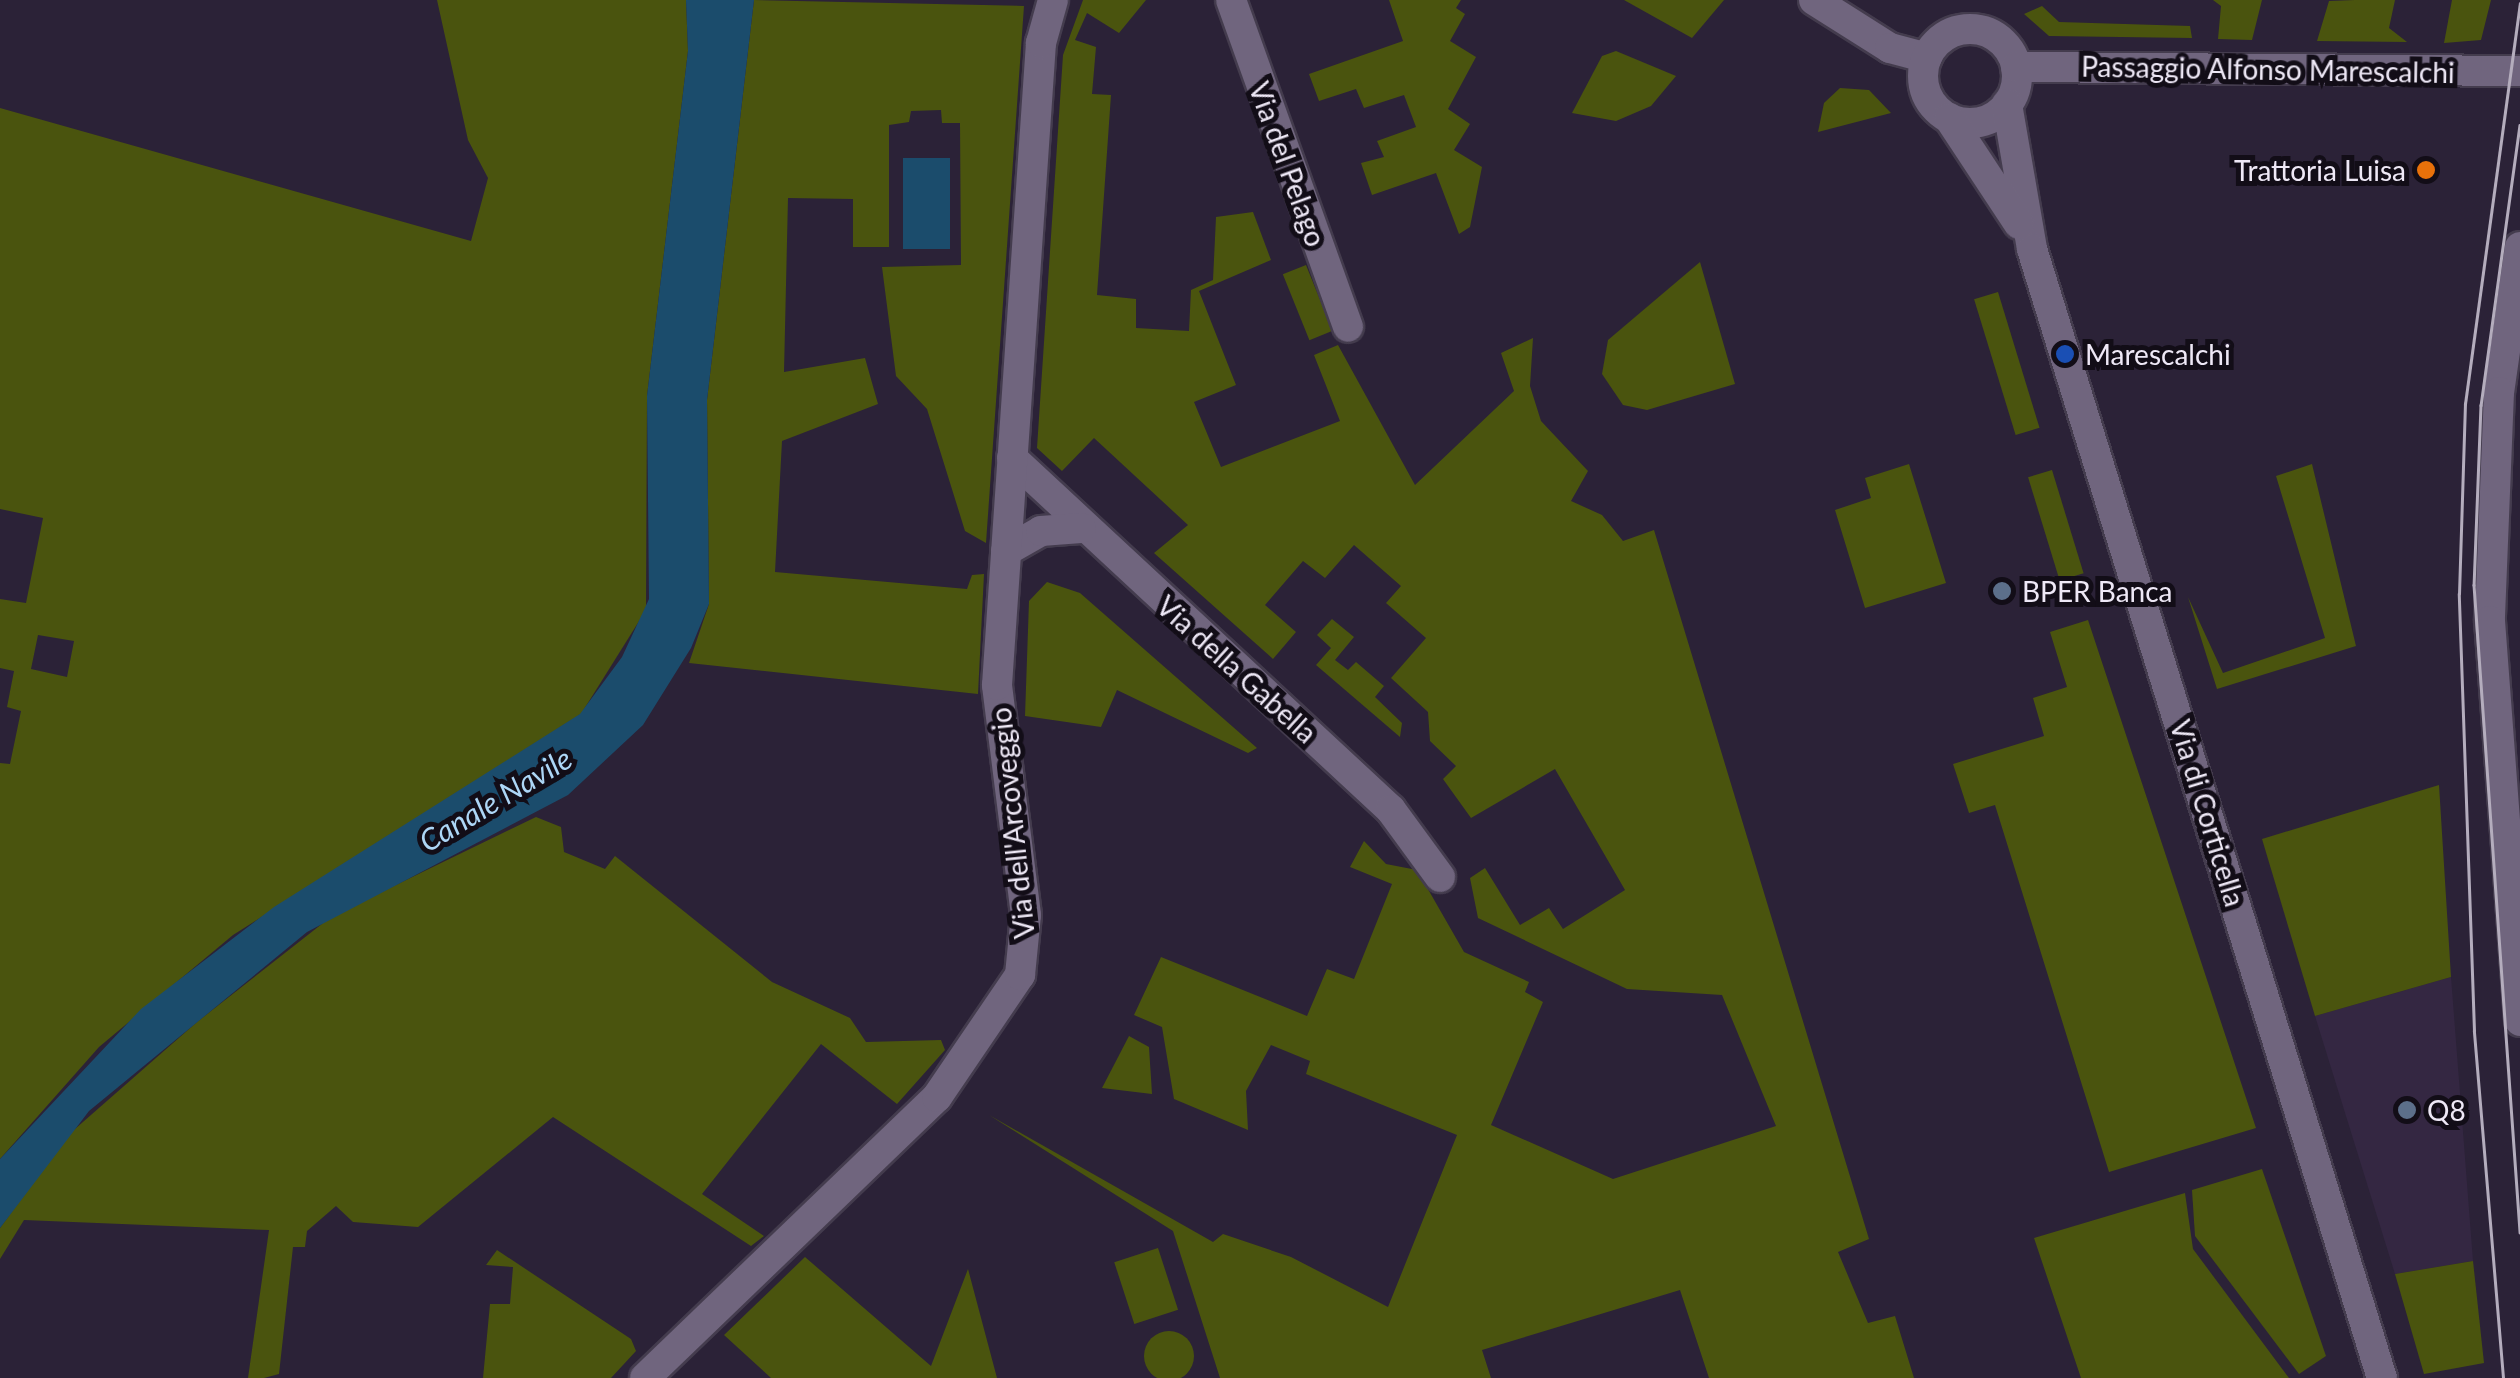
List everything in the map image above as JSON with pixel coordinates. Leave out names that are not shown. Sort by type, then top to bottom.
[{"type":"street","name":"Via dell'Arcoveggio","points":[[644,1378],[938,1096],[1020,976],[1026,915],[998,718],[1040,43],[1054,0]]},
{"type":"street","name":"Via del Pelago","points":[[1232,0],[1348,327]]},
{"type":"street","points":[[1814,0],[1890,48],[1927,58],[1947,35],[1978,15],[2003,43],[2016,66]]},
{"type":"street","name":"Via di Corticella","points":[[1927,58],[1926,94],[1949,118],[2032,249]]},
{"type":"street","name":"Via di Corticella","points":[[2016,66],[2006,104],[2032,249],[2382,1378]]},
{"type":"street","name":"Passaggio Alfonso Marescalchi","points":[[2016,66],[2520,71]]},
{"type":"street","points":[[1949,118],[1978,122],[2006,104]]},
{"type":"street","points":[[2520,246],[2491,654],[2520,1021]]},
{"type":"street","name":"Via della Gabella","points":[[1012,458],[1080,528],[1369,788],[1440,876]]},
{"type":"street","points":[[1006,551],[1041,531],[1080,528]]},
{"type":"shaded area","points":[[2451,977],[2473,1261],[2395,1274],[2315,1016]]},
{"type":"green space","points":[[437,0],[686,0],[688,51],[647,396],[646,610],[581,714],[233,935],[99,1047],[0,1159],[0,763],[10,764],[21,711],[7,707],[14,671],[0,668],[0,599],[26,603],[43,518],[0,509],[0,108],[471,241],[488,178],[468,140]],"holes":[[[38,635],[74,641],[67,677],[31,669]]]},
{"type":"green space","points":[[754,0],[1024,6],[986,543],[965,531],[927,409],[896,376],[882,267],[961,265],[960,123],[942,123],[941,110],[911,111],[909,122],[889,125],[889,247],[853,247],[853,199],[788,198],[784,372],[865,358],[878,404],[782,441],[775,572],[967,589],[972,575],[984,574],[978,694],[689,663],[709,604],[707,400]]},
{"type":"green space","points":[[1083,0],[1146,0],[1119,33],[1087,13],[1075,40],[1096,47],[1092,94],[1111,95],[1097,295],[1136,299],[1136,328],[1189,331],[1191,290],[1213,280],[1216,217],[1253,212],[1271,260],[1199,291],[1236,385],[1194,402],[1221,467],[1340,421],[1314,355],[1338,345],[1415,485],[1514,391],[1501,353],[1533,338],[1530,386],[1541,421],[1588,471],[1571,501],[1602,515],[1623,541],[1654,530],[1869,1239],[1838,1252],[1868,1323],[1895,1316],[1914,1378],[1709,1378],[1680,1290],[1482,1350],[1491,1378],[1220,1378],[1173,1231],[989,1115],[1213,1242],[1223,1234],[1291,1257],[1388,1307],[1457,1135],[1306,1074],[1310,1061],[1271,1045],[1246,1091],[1248,1130],[1174,1099],[1162,1027],[1134,1015],[1161,957],[1307,1016],[1327,969],[1354,979],[1392,884],[1350,867],[1364,841],[1386,864],[1417,870],[1464,952],[1529,982],[1525,992],[1543,1002],[1491,1125],[1613,1179],[1776,1126],[1722,995],[1627,989],[1478,918],[1470,878],[1485,868],[1520,925],[1549,908],[1563,929],[1625,890],[1555,769],[1471,818],[1443,779],[1456,766],[1430,741],[1428,712],[1391,678],[1426,638],[1386,603],[1401,586],[1354,545],[1325,578],[1303,561],[1265,605],[1296,632],[1273,659],[1154,553],[1188,525],[1094,438],[1062,471],[1037,448],[1063,55]]},
{"type":"green space","points":[[1389,0],[1461,0],[1456,8],[1465,14],[1450,41],[1476,57],[1448,109],[1470,124],[1454,150],[1482,167],[1470,227],[1459,234],[1436,173],[1372,195],[1361,163],[1384,157],[1377,141],[1416,127],[1404,95],[1364,108],[1356,89],[1319,101],[1309,74],[1403,41]]},
{"type":"green space","points":[[1624,0],[1724,0],[1692,38]]},
{"type":"green space","points":[[2213,0],[2262,0],[2252,40],[2218,39],[2221,6]]},
{"type":"green space","points":[[2395,0],[2389,28],[2407,42],[2317,41],[2329,1]]},
{"type":"green space","points":[[2452,0],[2491,0],[2481,40],[2444,43]]},
{"type":"green space","points":[[2042,6],[2059,22],[2190,26],[2192,38],[2049,36],[2024,14]]},
{"type":"green space","points":[[1616,51],[1676,76],[1651,106],[1616,121],[1572,113],[1602,56]]},
{"type":"green space","points":[[1840,88],[1869,90],[1891,113],[1818,132],[1824,103]]},
{"type":"green space","points":[[1700,262],[1735,384],[1647,410],[1623,405],[1602,374],[1608,340]]},
{"type":"green space","points":[[1306,265],[1333,331],[1309,340],[1283,274]]},
{"type":"green space","points":[[1998,292],[2040,428],[2016,435],[1974,299]]},
{"type":"green space","points":[[1909,464],[1946,583],[1865,608],[1835,510],[1871,498],[1865,478]]},
{"type":"green space","points":[[2312,464],[2356,646],[2217,689],[2188,597],[2223,673],[2325,638],[2276,476]]},
{"type":"green space","points":[[2052,470],[2084,573],[2060,581],[2028,477]]},
{"type":"green space","points":[[1047,582],[1080,593],[1257,748],[1248,753],[1117,690],[1101,727],[1025,716],[1029,601]]},
{"type":"green space","points":[[1332,619],[1354,637],[1335,660],[1348,670],[1356,662],[1384,686],[1375,697],[1402,723],[1400,737],[1316,665],[1331,648],[1317,635]]},
{"type":"green space","points":[[2088,620],[2256,1128],[2109,1172],[1995,805],[1969,813],[1953,764],[2044,736],[2033,698],[2067,687],[2050,632]]},
{"type":"green space","points":[[2439,785],[2451,977],[2315,1016],[2262,839]]},
{"type":"green space","points":[[536,817],[561,827],[564,852],[605,869],[615,856],[772,982],[850,1018],[866,1042],[941,1040],[945,1050],[897,1104],[821,1044],[702,1194],[764,1236],[751,1246],[553,1117],[418,1227],[353,1222],[336,1206],[307,1231],[305,1247],[293,1247],[279,1374],[264,1378],[248,1378],[269,1230],[24,1220],[0,1259],[0,1228],[67,1136],[197,1022],[332,916]]},
{"type":"green space","points":[[1129,1036],[1149,1047],[1152,1094],[1102,1088]]},
{"type":"green space","points":[[2262,1169],[2326,1356],[2299,1374],[2195,1236],[2192,1190]]},
{"type":"green space","points":[[2185,1193],[2193,1249],[2289,1378],[2081,1378],[2034,1238]]},
{"type":"green space","points":[[1158,1248],[1178,1310],[1134,1324],[1114,1262]]},
{"type":"green space","points":[[497,1250],[631,1339],[636,1351],[611,1378],[483,1378],[490,1304],[510,1304],[513,1267],[486,1265]]},
{"type":"green space","points":[[805,1257],[931,1366],[968,1269],[997,1378],[771,1378],[724,1335]]},
{"type":"green space","points":[[2473,1261],[2484,1363],[2424,1374],[2395,1274]]},
{"type":"green space","points":[[1169,1331],[1186,1339],[1194,1356],[1186,1373],[1169,1381],[1152,1373],[1144,1356],[1152,1339]]},
{"type":"water","name":"Canale Navile","points":[[686,0],[754,0],[707,400],[709,604],[691,648],[643,725],[568,795],[307,932],[89,1111],[0,1228],[0,1159],[141,1009],[274,907],[580,714],[622,657],[649,599],[647,396],[688,51]]},
{"type":"water","points":[[903,158],[950,158],[950,249],[903,249]]},
{"type":"tram line","points":[[2503,1378],[2474,1031],[2459,594],[2465,404],[2520,4]]},
{"type":"tram line","points":[[2520,125],[2481,405],[2474,585],[2520,1232]]},
{"type":"place","name":"Trattoria Luisa","points":[[2426,170]]},
{"type":"place","name":"Marescalchi","points":[[2065,354]]},
{"type":"place","name":"BPER Banca","points":[[2002,591]]},
{"type":"place","name":"Q8","points":[[2407,1110]]}]
